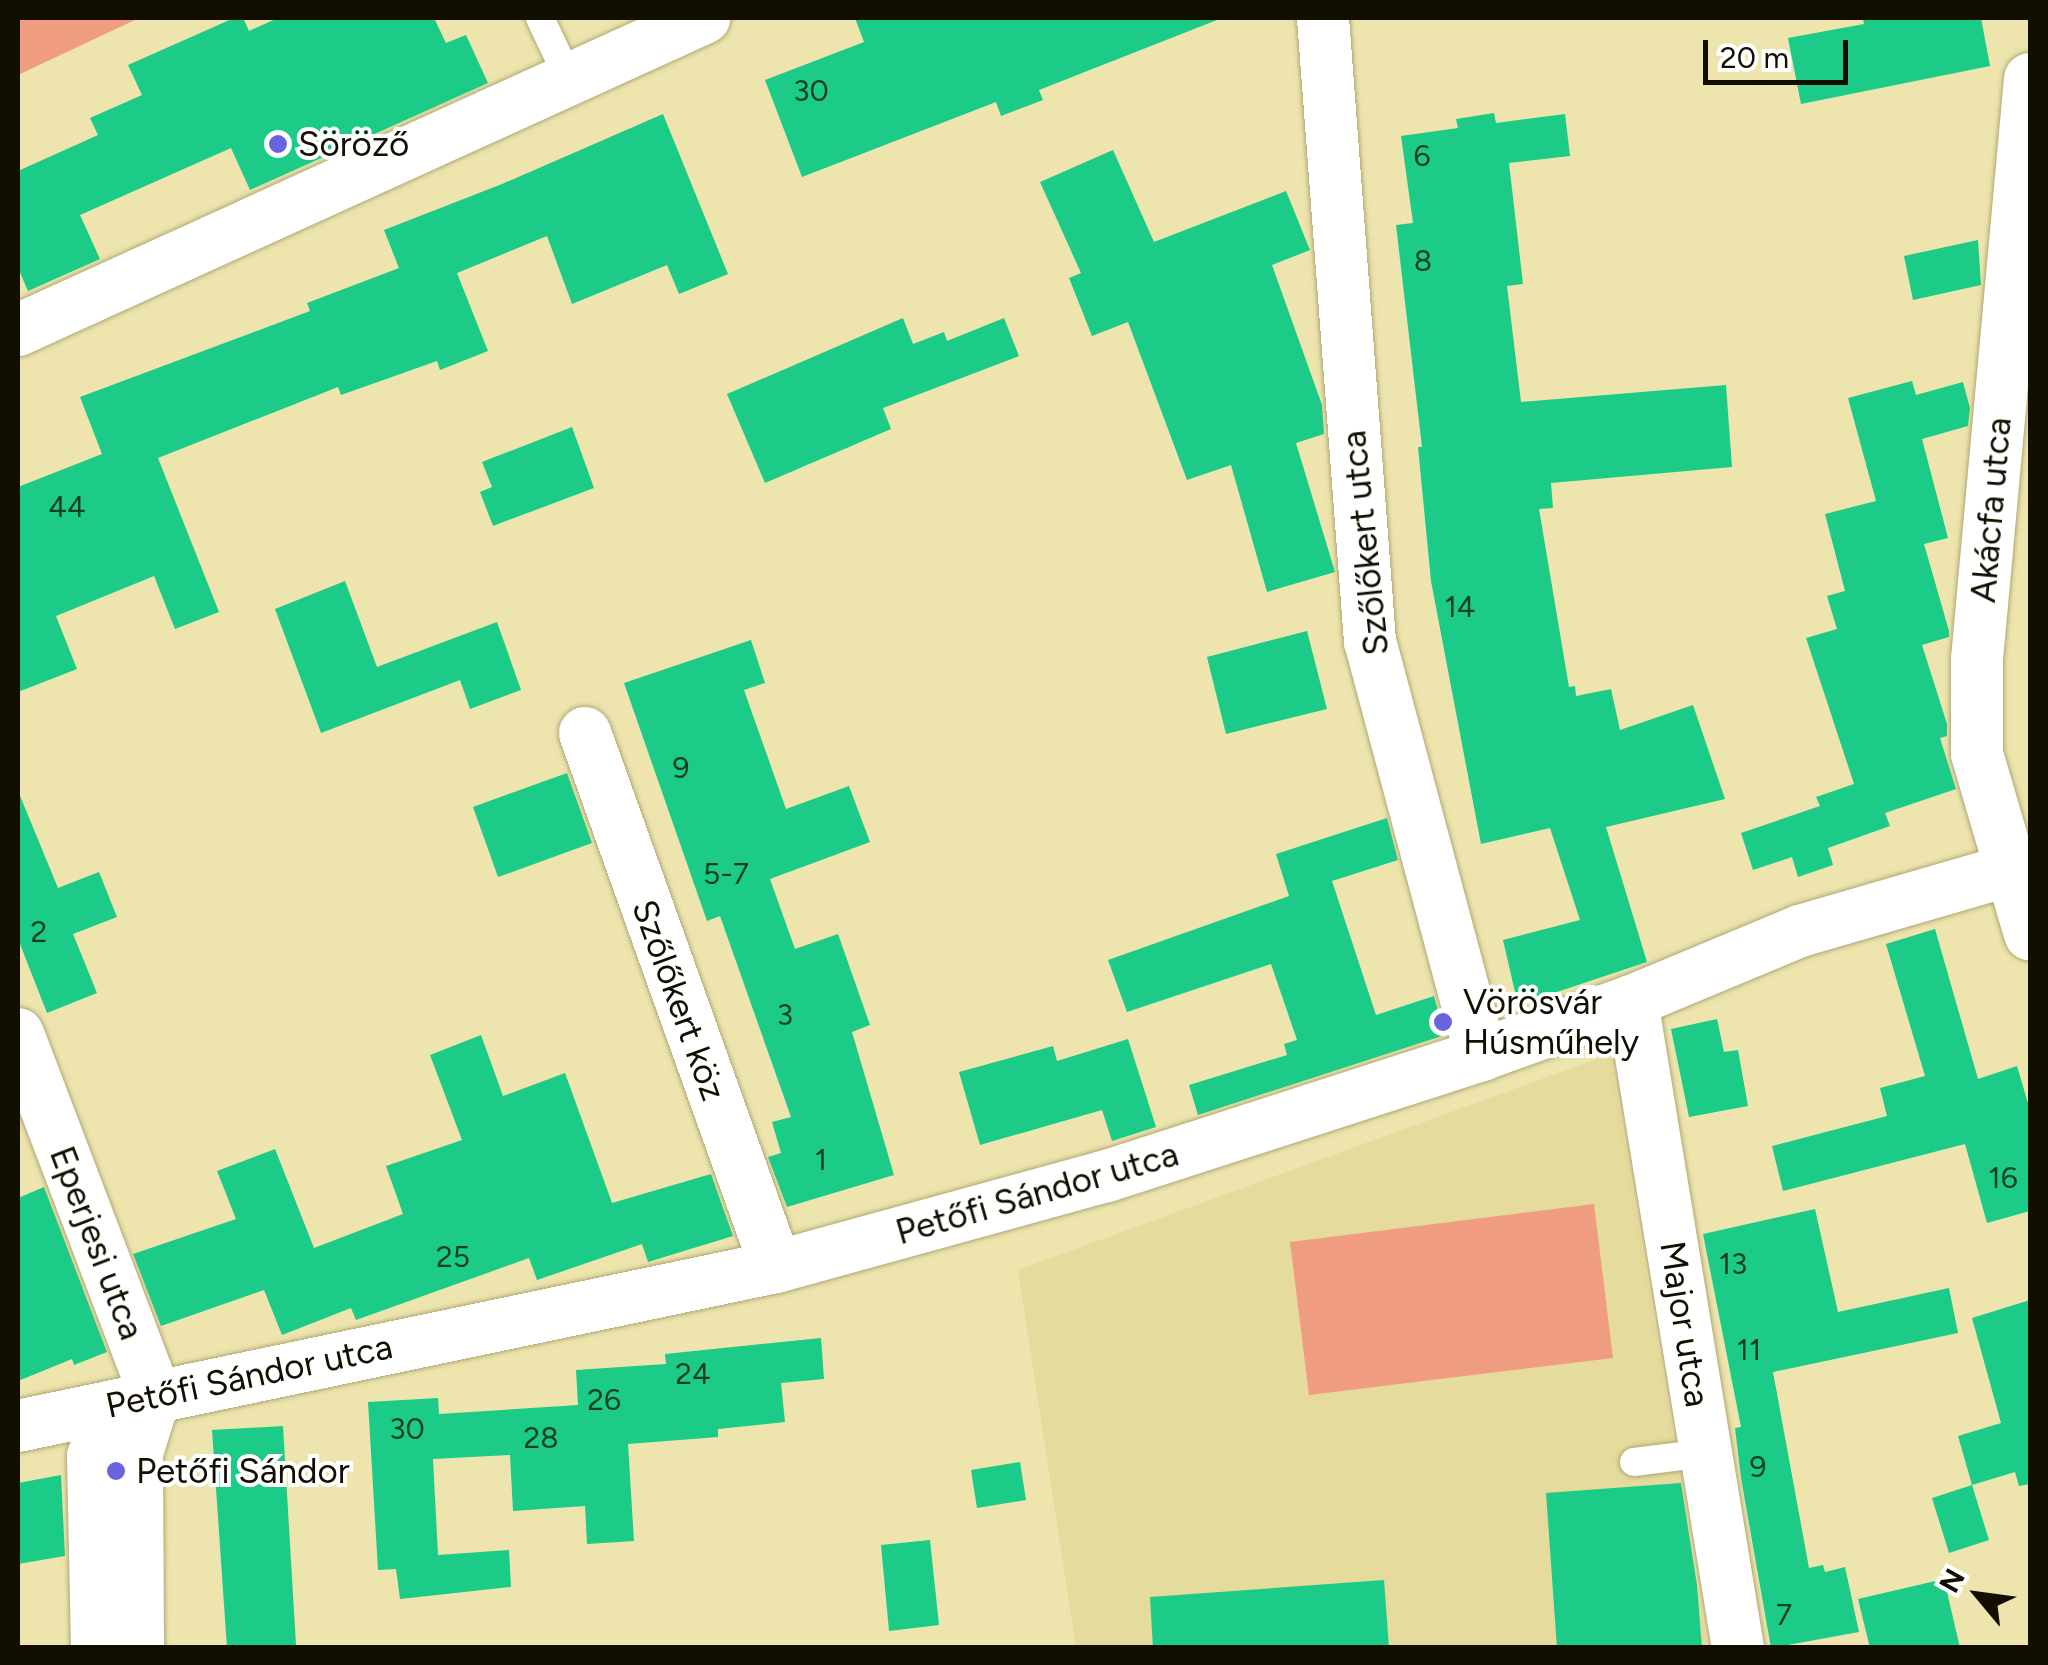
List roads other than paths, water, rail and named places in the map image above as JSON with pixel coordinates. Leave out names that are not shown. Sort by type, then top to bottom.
[{"type":"street","points":[[18,330],[704,18]]},
{"type":"street","name":"Szőlőkert utca","points":[[1324,18],[1370,641],[1481,1055]]},
{"type":"street","name":"Akácfa utca","points":[[2030,79],[1977,659],[1976,754],[2019,868],[2030,934]]},
{"type":"street","name":"Szőlőkert köz","points":[[585,733],[776,1267]]},
{"type":"street","name":"Petőfi Sándor utca","points":[[18,1426],[776,1267],[1106,1176],[1481,1055],[1632,1001],[1800,931],[2019,868]]},
{"type":"street","name":"Major utca","points":[[1632,1001],[1738,1648]]},
{"type":"street","name":"Eperjesi utca","points":[[18,1034],[155,1395]]},
{"type":"street","points":[[98,1648],[93,1456],[117,1422],[155,1395]]},
{"type":"street","points":[[138,1648],[137,1454],[155,1395]]},
{"type":"lane","points":[[540,18],[569,79]]},
{"type":"lane","points":[[1634,1462],[1706,1453]]},
{"type":"place","name":"Söröző","points":[[278,144]]},
{"type":"place","name":"Vörösvár Húsműhely","points":[[1443,1022]]},
{"type":"place","name":"Petőfi Sándor","points":[[116,1471]]}]
